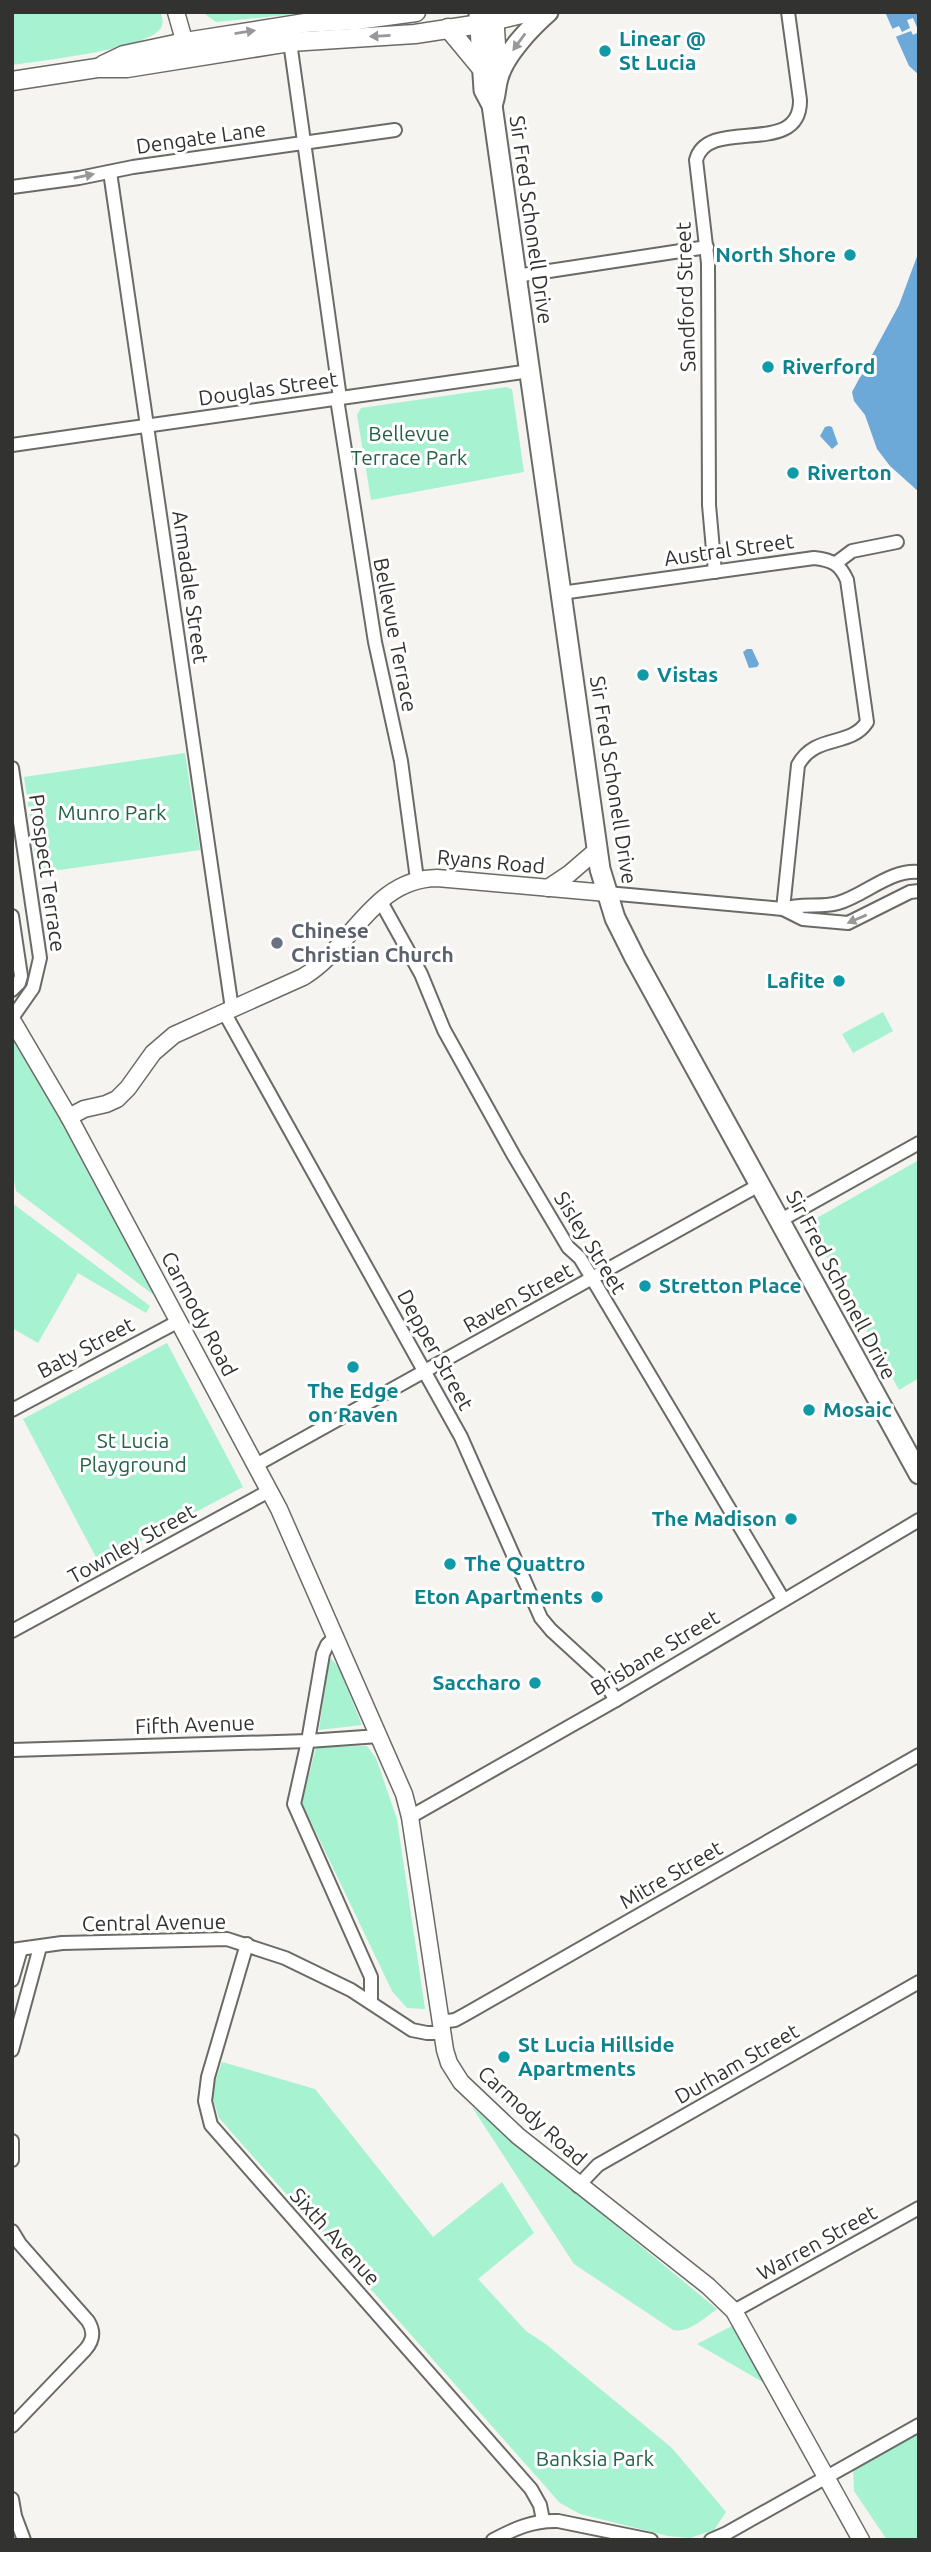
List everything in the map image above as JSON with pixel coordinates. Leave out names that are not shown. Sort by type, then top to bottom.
[{"type":"main road","points":[[97,68],[124,55],[185,42],[305,23],[357,20],[416,12]]},
{"type":"main road","points":[[12,81],[97,68],[127,68],[290,42],[415,34],[487,17],[530,12]]},
{"type":"main road","points":[[448,28],[490,74],[548,12]]},
{"type":"main road","name":"Sir Fred Schonell Drive","points":[[487,17],[490,74],[484,90],[492,106],[600,869],[607,893],[615,918],[635,958],[919,1474]]},
{"type":"street","points":[[176,12],[190,59]]},
{"type":"street","name":"Sandford Street","points":[[715,572],[709,505],[707,247],[696,170],[698,153],[715,141],[785,129],[794,122],[800,111],[800,100],[788,12]]},
{"type":"street","name":"Bellevue Terrace","points":[[290,42],[375,642],[401,761],[417,879]]},
{"type":"street","name":"Dengate Lane","points":[[12,187],[395,130]]},
{"type":"street","name":"Armadale Street","points":[[110,172],[228,1010]]},
{"type":"street","points":[[516,276],[707,247]]},
{"type":"street","name":"Douglas Street","points":[[12,445],[530,371]]},
{"type":"street","points":[[783,909],[798,765],[809,749],[855,734],[867,722],[847,580],[836,563],[852,551],[897,542]]},
{"type":"street","name":"Austral Street","points":[[561,593],[814,558],[829,559],[836,563]]},
{"type":"street","name":"Prospect Terrace","points":[[12,768],[40,958],[33,988],[12,1019]]},
{"type":"street","points":[[548,888],[598,849]]},
{"type":"street","name":"Ryans Road","points":[[69,1117],[84,1109],[117,1099],[160,1045],[174,1035],[303,977],[318,967],[380,900],[395,889],[417,879],[436,878],[783,909],[799,905],[837,903],[897,876],[919,872]]},
{"type":"street","name":"Ryans Road","points":[[783,909],[803,919],[848,923],[910,892],[919,891]]},
{"type":"street","name":"Sisley Street","points":[[380,900],[421,974],[444,1030],[514,1156],[568,1247],[580,1258],[783,1599]]},
{"type":"street","name":"Prospect Terrace","points":[[12,916],[15,951],[22,976],[19,984],[12,990]]},
{"type":"street","name":"Depper Street","points":[[228,1010],[461,1437],[541,1618],[599,1674],[616,1700]]},
{"type":"street","name":"Carmody Road","points":[[12,1019],[69,1117],[256,1465],[336,1636],[404,1794],[410,1818],[441,2028],[449,2063],[461,2082],[517,2136],[708,2286],[734,2311],[862,2540]]},
{"type":"street","points":[[781,1220],[919,1143]]},
{"type":"street","name":"Raven Street","points":[[256,1465],[761,1184]]},
{"type":"street","name":"Baty Street","points":[[12,1410],[179,1321]]},
{"type":"street","name":"Townley Street","points":[[12,1631],[269,1491]]},
{"type":"street","name":"Brisbane Street","points":[[410,1818],[616,1700],[919,1520]]},
{"type":"street","points":[[336,1636],[324,1648],[294,1804],[371,1977],[371,2001]]},
{"type":"street","name":"Fifth Avenue","points":[[12,1750],[308,1741],[379,1736]]},
{"type":"street","name":"Mitre Street","points":[[441,2028],[919,1755]]},
{"type":"street","name":"Central Avenue","points":[[17,1950],[62,1943],[228,1939],[285,1958],[371,2001],[412,2030],[427,2033],[441,2028]]},
{"type":"street","name":"Sixth Avenue","points":[[247,1944],[208,2077],[205,2101],[211,2125],[531,2489],[540,2505],[543,2520]]},
{"type":"street","points":[[12,2050],[40,1947]]},
{"type":"street","points":[[12,1979],[17,1950]]},
{"type":"street","name":"Durham Street","points":[[578,2186],[598,2165],[919,1982]]},
{"type":"street","points":[[12,2141],[12,2160]]},
{"type":"street","name":"Warren Street","points":[[734,2311],[919,2208]]},
{"type":"street","points":[[12,2231],[20,2244],[87,2320],[93,2333],[88,2346],[12,2426]]},
{"type":"street","points":[[711,2540],[919,2425]]},
{"type":"street","points":[[12,2499],[16,2521],[24,2540]]},
{"type":"street","points":[[493,2540],[521,2526],[543,2520],[651,2540]]},
{"type":"green space","points":[[12,12],[161,12],[163,22],[161,28],[152,35],[115,48],[12,65]]},
{"type":"green space","points":[[202,12],[319,12],[216,22]]},
{"type":"green space","name":"Bellevue Terrace Park","points":[[506,387],[512,389],[524,472],[371,500],[357,415],[361,408]]},
{"type":"green space","name":"Munro Park","points":[[185,753],[200,850],[38,873],[24,777]]},
{"type":"green space","points":[[883,1012],[893,1031],[853,1053],[842,1034]]},
{"type":"green space","points":[[12,1031],[155,1296],[16,1191],[12,1170]]},
{"type":"green space","points":[[919,1160],[919,1378],[899,1390],[808,1223]]},
{"type":"green space","points":[[12,1203],[150,1306],[146,1313],[78,1273],[38,1343],[12,1328]]},
{"type":"green space","name":"St Lucia Playground","points":[[167,1343],[243,1487],[99,1563],[23,1419]]},
{"type":"green space","points":[[329,1657],[338,1666],[362,1725],[319,1730]]},
{"type":"green space","points":[[367,1746],[376,1758],[397,1819],[425,2009],[407,2008],[392,1991],[302,1803],[316,1747]]},
{"type":"green space","name":"Banksia Park","points":[[222,2062],[315,2089],[433,2237],[502,2182],[534,2233],[478,2279],[526,2331],[547,2345],[672,2448],[726,2512],[714,2530],[690,2538],[668,2536],[580,2514],[560,2503],[219,2118],[211,2093]]},
{"type":"green space","points":[[472,2107],[717,2309],[691,2327],[673,2330],[574,2264]]},
{"type":"green space","points":[[732,2326],[768,2385],[697,2344]]},
{"type":"green space","points":[[919,2432],[919,2540],[887,2540],[854,2491],[853,2468]]},
{"type":"water","points":[[885,12],[919,12],[919,75],[909,66]]},
{"type":"water","points":[[919,251],[919,492],[890,466],[877,449],[865,415],[854,401],[852,392],[899,305]]},
{"type":"water","points":[[825,427],[832,427],[838,444],[832,449],[820,436]]},
{"type":"water","points":[[752,649],[759,664],[757,667],[749,668],[743,652]]},
{"type":"pier","points":[[913,18],[919,32],[913,35],[911,31],[895,37],[892,29],[899,26],[902,32],[910,28],[907,20]]},
{"type":"place","name":"Linear @ St Lucia","points":[[605,51]]},
{"type":"place","name":"North Shore","points":[[850,255]]},
{"type":"place","name":"Riverford","points":[[768,367]]},
{"type":"place","name":"Riverton","points":[[793,473]]},
{"type":"place","name":"Vistas","points":[[643,675]]},
{"type":"place","name":"Chinese Christian Church","points":[[277,943]]},
{"type":"place","name":"Lafite","points":[[839,981]]},
{"type":"place","name":"Stretton Place","points":[[645,1286]]},
{"type":"place","name":"The Edge on Raven","points":[[353,1367]]},
{"type":"place","name":"Mosaic","points":[[809,1410]]},
{"type":"place","name":"The Madison","points":[[791,1519]]},
{"type":"place","name":"The Quattro","points":[[450,1564]]},
{"type":"place","name":"Eton Apartments","points":[[597,1597]]},
{"type":"place","name":"Saccharo","points":[[535,1683]]},
{"type":"place","name":"St Lucia Hillside Apartments","points":[[504,2057]]}]
